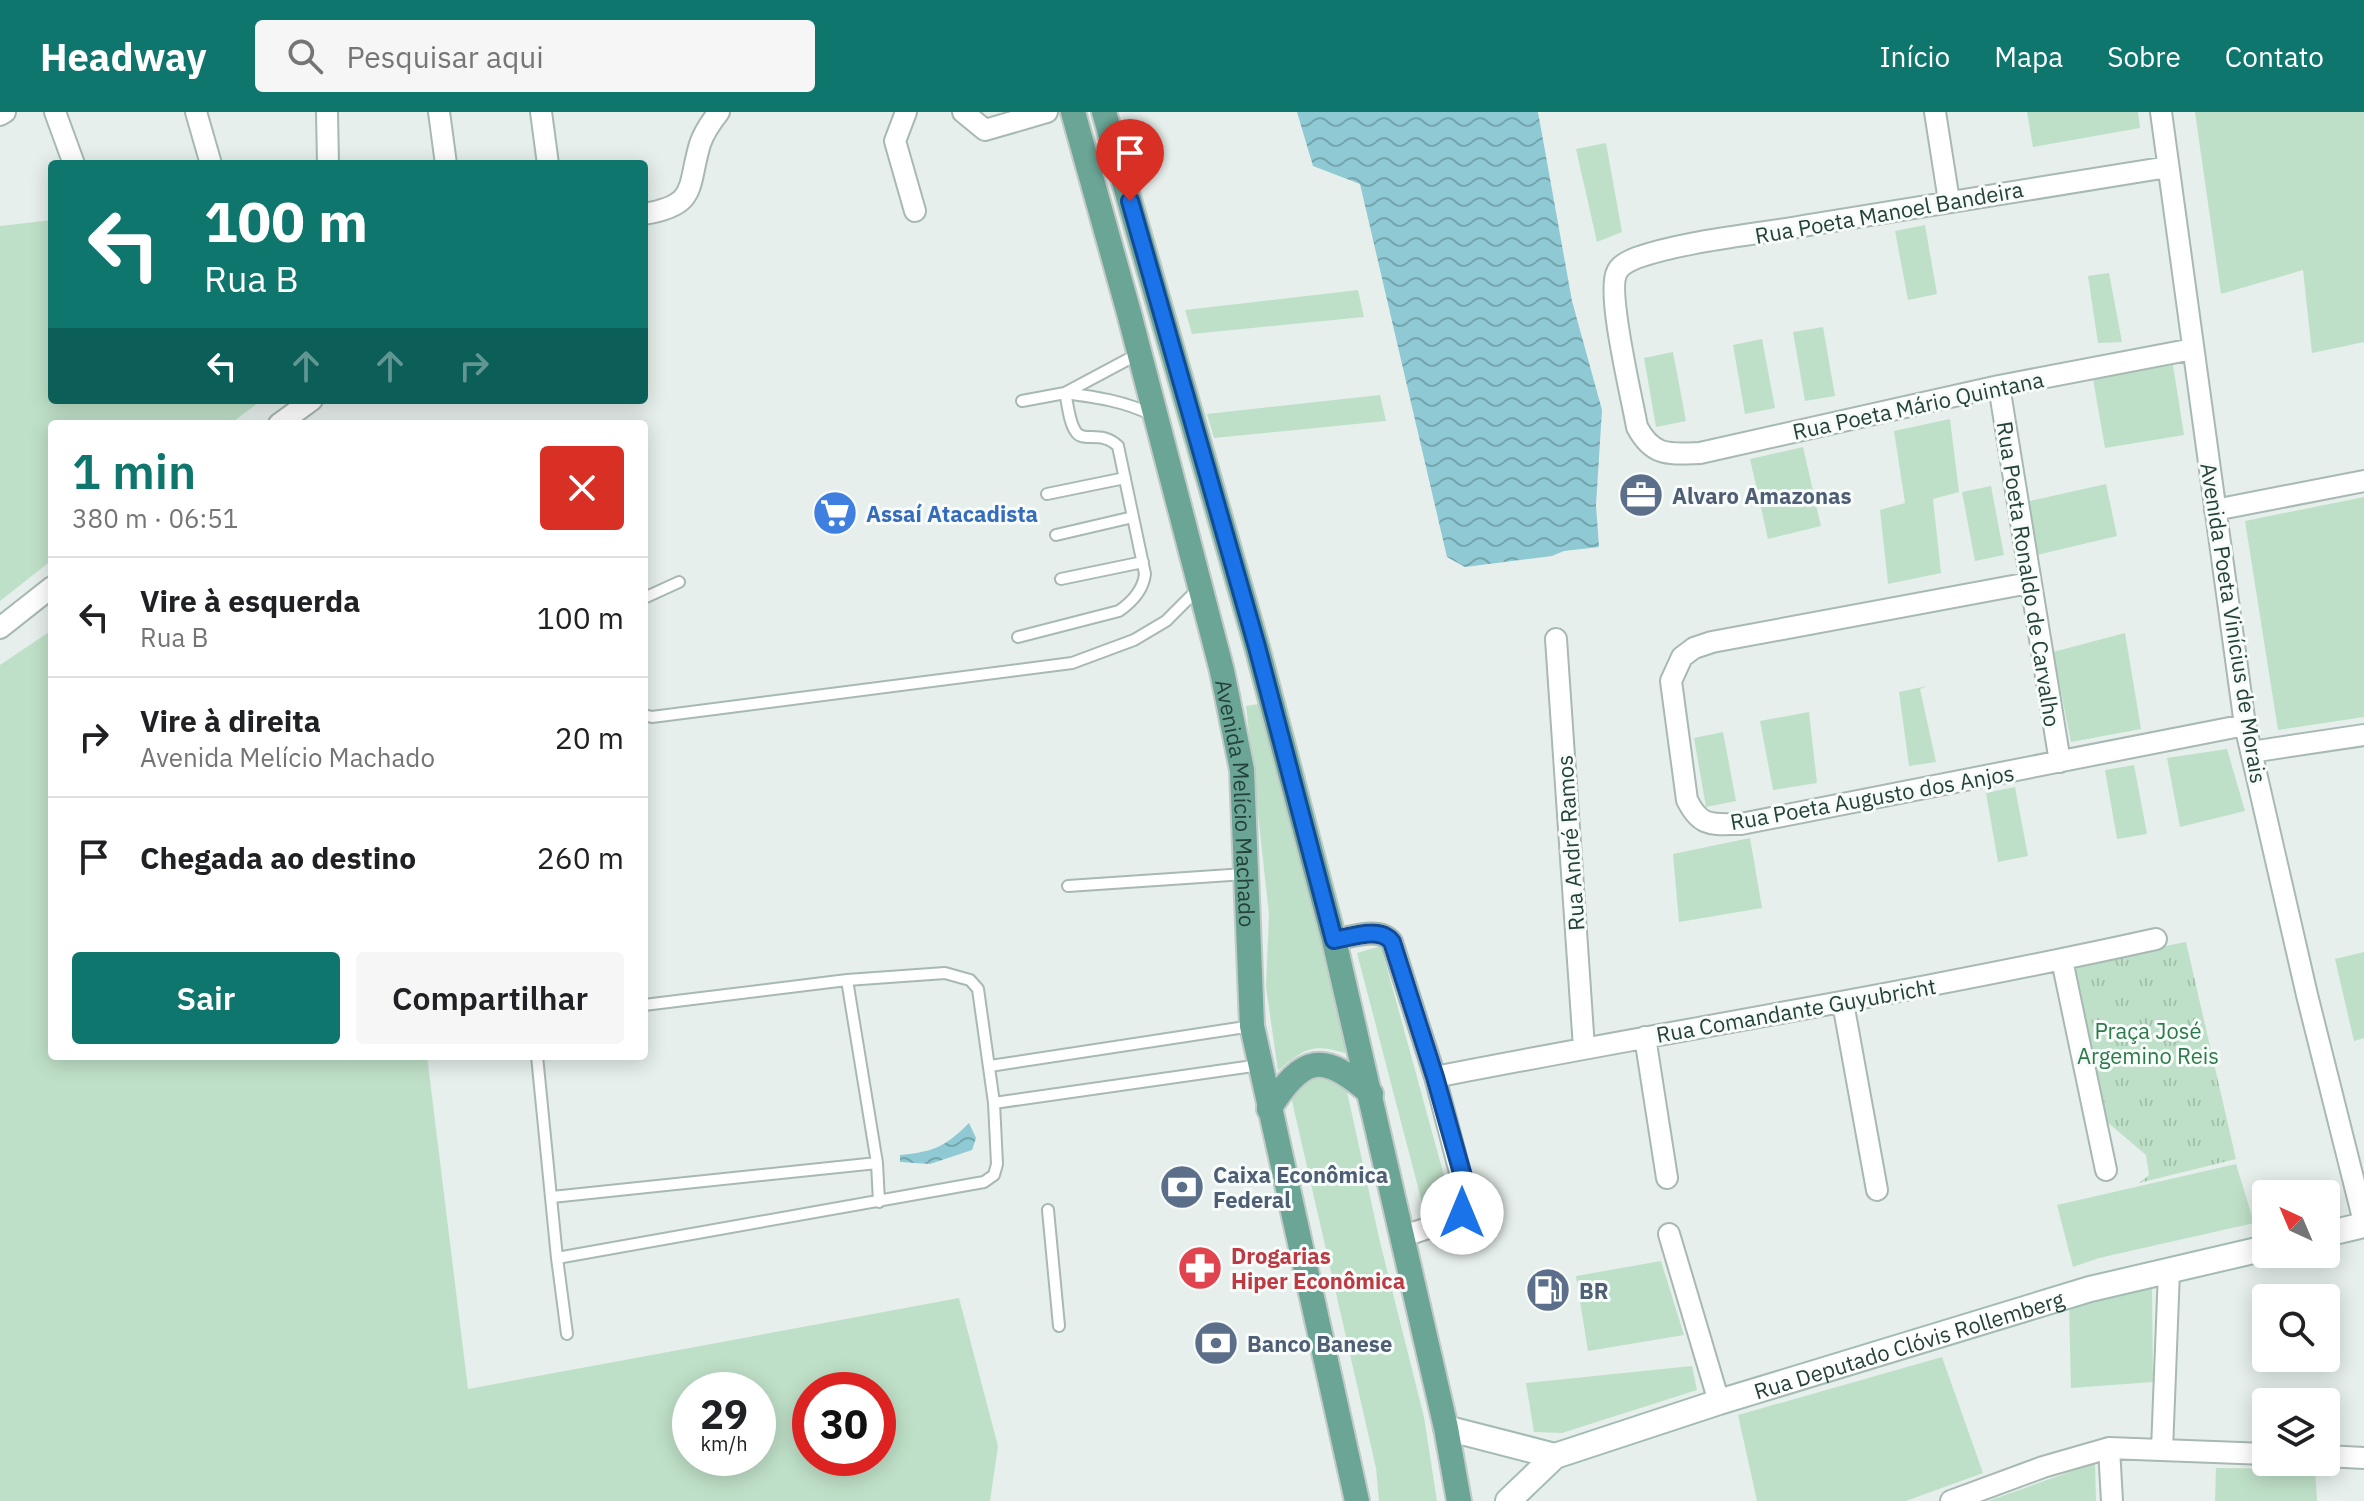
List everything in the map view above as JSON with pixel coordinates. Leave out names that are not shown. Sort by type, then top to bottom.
[{"type":"main road","name":"Avenida Melício Machado","points":[[1073,112],[1140,353],[1222,671],[1242,770],[1252,1026],[1357,1501]]},
{"type":"main road","name":"Avenida Melício Machado","points":[[1104,112],[1257,647],[1334,940],[1446,1428],[1459,1501]]},
{"type":"main road","points":[[1269,1109],[1285,1083],[1304,1069],[1318,1064],[1335,1066],[1371,1094]]},
{"type":"street","points":[[55,112],[73,160]]},
{"type":"street","points":[[196,112],[210,160]]},
{"type":"street","points":[[327,112],[328,160]]},
{"type":"street","points":[[439,112],[445,160]]},
{"type":"street","points":[[541,112],[547,160]]},
{"type":"street","points":[[648,213],[667,210],[683,200],[690,189],[700,143],[719,112]]},
{"type":"street","points":[[906,112],[895,141],[915,211]]},
{"type":"street","points":[[963,112],[985,130],[1047,112]]},
{"type":"street","points":[[1935,112],[1949,201]]},
{"type":"street","name":"Avenida Poeta Vinícius de Morais","points":[[2161,112],[2245,725],[2307,995],[2364,1223]]},
{"type":"street","name":"Rua Poeta Manoel Bandeira","points":[[1645,441],[1637,427],[1614,283],[1621,266],[1635,258],[1949,201],[2168,167]]},
{"type":"street","name":"Rua Poeta Mário Quintana","points":[[1645,441],[1656,450],[1676,454],[1700,453],[1999,386],[2193,349]]},
{"type":"street","name":"Rua Poeta Ronaldo de Carvalho","points":[[1999,386],[2060,762]]},
{"type":"street","points":[[284,420],[306,404]]},
{"type":"street","points":[[2215,510],[2364,481]]},
{"type":"street","name":"Rua Poeta Augusto dos Anjos","points":[[2029,583],[1712,642],[1694,648],[1682,657],[1671,681],[1687,800],[1701,821],[1741,824],[2245,725]]},
{"type":"street","points":[[0,628],[48,590]]},
{"type":"street","name":"Rua André Ramos","points":[[1556,639],[1584,1048]]},
{"type":"street","points":[[2251,752],[2364,735]]},
{"type":"street","points":[[1334,940],[1380,933],[1392,942],[1435,1077],[1467,1199],[1462,1213],[1452,1220],[1401,1237]]},
{"type":"street","name":"Rua Comandante Guyubricht","points":[[1435,1077],[1843,1003],[2156,939]]},
{"type":"street","points":[[2062,960],[2106,1170]]},
{"type":"street","points":[[1843,1003],[1877,1190]]},
{"type":"street","points":[[1645,1037],[1667,1178]]},
{"type":"street","points":[[2340,1230],[2364,1223]]},
{"type":"street","points":[[1669,1234],[1719,1402]]},
{"type":"street","name":"Rua Deputado Clóvis Rollemberg","points":[[1508,1501],[1555,1456],[1719,1402],[2090,1289],[2252,1251]]},
{"type":"street","points":[[2162,1450],[2169,1271]]},
{"type":"street","points":[[1446,1428],[1555,1456]]},
{"type":"street","points":[[2109,1448],[2112,1501]]},
{"type":"street","points":[[1951,1501],[2043,1467],[2109,1448],[2252,1453]]},
{"type":"street","points":[[2340,1457],[2364,1458]]},
{"type":"lane","points":[[1022,401],[1065,393],[1140,353]]},
{"type":"lane","points":[[1065,393],[1139,408],[1156,418]]},
{"type":"lane","points":[[1018,637],[1119,611],[1131,603],[1144,581],[1143,562],[1118,446],[1100,436],[1084,438],[1076,432],[1065,393]]},
{"type":"lane","points":[[1047,494],[1125,478]]},
{"type":"lane","points":[[1056,535],[1133,517]]},
{"type":"lane","points":[[1061,579],[1143,562]]},
{"type":"lane","points":[[648,596],[679,582]]},
{"type":"lane","points":[[648,716],[1072,663],[1134,640],[1166,621],[1200,587]]},
{"type":"lane","points":[[1068,886],[1247,874]]},
{"type":"lane","points":[[557,1258],[879,1202],[984,1182],[994,1175],[997,1164],[990,1066],[978,989],[970,980],[945,973],[847,980],[648,1005]]},
{"type":"lane","points":[[847,980],[877,1163],[879,1202]]},
{"type":"lane","points":[[990,1066],[1252,1026]]},
{"type":"lane","points":[[537,1060],[567,1334]]},
{"type":"lane","points":[[994,1103],[1260,1065]]},
{"type":"lane","points":[[552,1197],[877,1163]]},
{"type":"lane","points":[[1048,1210],[1059,1326]]},
{"type":"green space","points":[[2027,112],[2138,112],[2140,128],[2033,147]]},
{"type":"green space","points":[[2195,112],[2364,112],[2364,342],[2312,353],[2303,270],[2221,294]]},
{"type":"green space","points":[[1606,143],[1622,232],[1597,242],[1576,149]]},
{"type":"green space","points":[[48,220],[48,404],[257,404],[235,420],[48,420],[48,563],[0,601],[0,226]]},
{"type":"green space","points":[[1925,225],[1937,294],[1908,300],[1895,231]]},
{"type":"green space","points":[[2109,273],[2122,342],[2098,343],[2088,276]]},
{"type":"green space","points":[[1358,290],[1364,317],[1192,334],[1185,310]]},
{"type":"green space","points":[[1823,327],[1835,396],[1805,401],[1793,332]]},
{"type":"green space","points":[[1762,339],[1775,408],[1745,414],[1733,345]]},
{"type":"green space","points":[[1673,352],[1686,421],[1656,427],[1644,358]]},
{"type":"green space","points":[[2173,365],[2184,435],[2105,448],[2093,379]]},
{"type":"green space","points":[[1380,395],[1386,421],[1214,438],[1207,414]]},
{"type":"green space","points":[[1950,419],[1959,492],[1933,499],[1941,573],[1888,584],[1880,510],[1905,503],[1894,431]]},
{"type":"green space","points":[[1803,447],[1821,526],[1768,539],[1750,459]]},
{"type":"green space","points":[[2106,484],[2117,536],[2037,555],[2025,502]]},
{"type":"green space","points":[[1991,486],[2004,555],[1975,561],[1962,492]]},
{"type":"green space","points":[[2364,497],[2364,717],[2278,730],[2245,521]]},
{"type":"green space","points":[[48,633],[48,1060],[427,1060],[468,1389],[959,1298],[998,1446],[990,1501],[0,1501],[0,665]]},
{"type":"green space","points":[[2125,633],[2141,729],[2071,742],[2053,652]]},
{"type":"green space","points":[[1927,686],[1920,689],[1936,762],[1909,766],[1899,692]]},
{"type":"green space","points":[[1259,704],[1335,988],[1357,1056],[1314,1048],[1298,1055],[1278,1071],[1266,987],[1269,914],[1246,706]]},
{"type":"green space","points":[[1809,712],[1817,783],[1773,790],[1760,721]]},
{"type":"green space","points":[[1723,732],[1736,801],[1706,807],[1694,738]]},
{"type":"green space","points":[[2227,749],[2245,811],[2180,827],[2167,758]]},
{"type":"green space","points":[[2134,765],[2147,834],[2117,839],[2105,770]]},
{"type":"green space","points":[[2015,787],[2028,856],[1998,862],[1986,793]]},
{"type":"green space","points":[[1750,838],[1762,908],[1679,922],[1673,854]]},
{"type":"green space","name":"Praça José Argemino Reis","points":[[2186,942],[2236,1159],[2139,1183],[2149,1175],[2146,1155],[2106,1121],[2069,965]]},
{"type":"green space","points":[[1381,946],[1452,1205],[1442,1213],[1425,1214],[1357,953]]},
{"type":"green space","points":[[2364,952],[2364,1038],[2354,1041],[2335,959]]},
{"type":"green space","points":[[1320,1074],[1346,1087],[1380,1242],[1424,1417],[1437,1501],[1379,1501],[1376,1468],[1292,1101],[1297,1085]]},
{"type":"green space","points":[[2236,1164],[2252,1223],[2099,1258],[2073,1267],[2057,1205]]},
{"type":"green space","points":[[1661,1261],[1684,1335],[1588,1351],[1576,1276]]},
{"type":"green space","points":[[2152,1286],[2153,1382],[2071,1388],[2069,1305]]},
{"type":"green space","points":[[1942,1357],[1983,1473],[1906,1501],[1757,1501],[1738,1415]]},
{"type":"green space","points":[[1692,1366],[1697,1390],[1562,1433],[1534,1432],[1526,1383]]},
{"type":"green space","points":[[2095,1463],[2096,1501],[1988,1501]]},
{"type":"green space","points":[[2216,1468],[2252,1468],[2252,1476],[2315,1476],[2317,1501],[2215,1501]]},
{"type":"water","points":[[1297,112],[1538,112],[1572,301],[1602,410],[1596,505],[1599,547],[1465,567],[1447,557],[1360,184],[1313,166]]},
{"type":"water","points":[[969,1123],[976,1138],[972,1150],[930,1164],[900,1162],[900,1155],[938,1147]]},
{"type":"place","name":"Alvaro Amazonas","points":[[1641,495]]},
{"type":"place","name":"Assaí Atacadista","points":[[835,513]]},
{"type":"place","name":"Caixa Econômica Federal","points":[[1182,1187]]},
{"type":"place","name":"Drogarias Hiper Econômica","points":[[1200,1268]]},
{"type":"place","name":"BR","points":[[1548,1290]]},
{"type":"place","name":"Banco Banese","points":[[1216,1343]]},
{"type":"route","points":[[1130,201],[1257,647],[1334,940],[1380,933],[1392,942],[1464,1180],[1467,1199],[1462,1213]]}]
